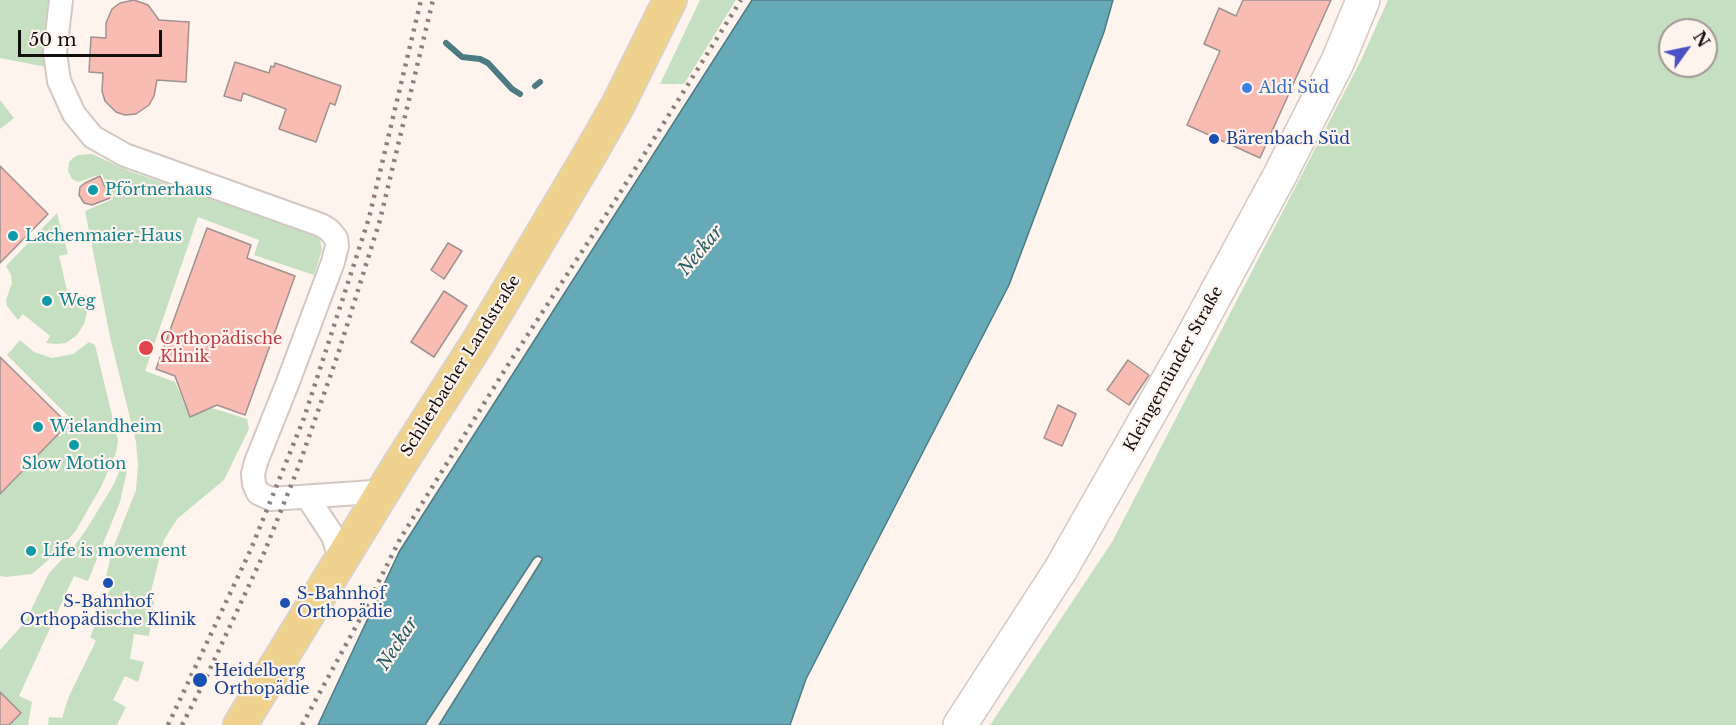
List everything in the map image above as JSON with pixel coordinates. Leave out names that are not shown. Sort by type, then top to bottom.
[{"type":"main road","name":"Schlierbacher Landstraße","points":[[240,725],[478,342],[596,144],[628,86],[670,0]]},
{"type":"main road","name":"Kleingemünder Straße","points":[[960,725],[1061,569],[1191,340],[1280,175],[1338,61],[1364,0]]},
{"type":"street","points":[[61,0],[56,52],[59,81],[74,114],[93,137],[125,155],[321,225],[336,238],[337,246],[333,262],[254,469],[255,488],[265,497],[308,498],[373,492],[381,496]]},
{"type":"street","points":[[308,498],[333,537],[341,561]]},
{"type":"green space","points":[[0,0],[55,0],[46,67],[0,58]]},
{"type":"green space","points":[[700,0],[736,0],[684,84],[660,84]]},
{"type":"green space","points":[[1388,0],[1736,0],[1736,725],[990,725],[1112,542],[1362,58]]},
{"type":"green space","points":[[0,100],[14,118],[0,129]]},
{"type":"green space","points":[[92,154],[129,171],[316,235],[320,239],[322,250],[314,275],[254,255],[259,240],[198,217],[145,371],[175,382],[190,417],[212,408],[247,419],[249,429],[224,480],[177,519],[164,540],[151,591],[154,603],[149,636],[134,634],[130,659],[144,662],[138,682],[125,676],[113,700],[126,707],[117,725],[48,725],[49,717],[62,718],[69,696],[96,641],[90,637],[112,585],[105,583],[111,553],[136,490],[138,465],[136,442],[110,337],[85,211],[113,199],[102,174],[78,182],[72,179],[68,171],[69,162],[73,158],[78,155]]},
{"type":"green space","points":[[57,213],[68,254],[59,256],[69,299],[86,295],[88,309],[84,324],[77,335],[66,343],[56,344],[46,343],[50,336],[23,314],[18,320],[7,306],[6,300],[12,283],[6,266]]},
{"type":"green space","points":[[20,340],[34,352],[52,358],[73,354],[89,342],[95,345],[118,440],[116,453],[101,487],[75,532],[32,574],[6,577],[0,576],[0,494],[58,435],[60,437],[64,432],[62,430],[72,420],[7,355]]},
{"type":"green space","points":[[124,460],[127,460],[127,471],[120,502],[88,581],[74,576],[19,696],[32,702],[28,725],[9,725],[21,713],[0,692],[0,650],[27,618],[49,573],[86,530],[114,484]]},
{"type":"water","name":"Neckar","points":[[752,0],[1113,0],[1104,32],[1009,285],[806,679],[790,725],[439,725],[542,560],[538,556],[534,558],[425,725],[318,725],[399,552]]},
{"type":"building","points":[[134,0],[148,5],[159,20],[189,22],[186,82],[157,80],[154,96],[149,105],[136,114],[125,115],[116,112],[105,101],[102,91],[103,73],[89,72],[91,37],[106,38],[106,23],[112,9],[120,3]]},
{"type":"building","name":"Aldi Süd","points":[[1243,0],[1331,0],[1260,158],[1187,125],[1220,51],[1204,44],[1219,8],[1236,16]]},
{"type":"building","points":[[235,62],[269,73],[271,66],[274,67],[275,63],[341,86],[335,105],[330,103],[316,142],[279,129],[286,109],[243,93],[241,101],[224,96]]},
{"type":"building","name":"Lachenmaier-Haus","points":[[0,166],[48,214],[0,263]]},
{"type":"building","name":"Pförtnerhaus","points":[[100,176],[110,198],[92,205],[84,203],[79,195],[80,187]]},
{"type":"building","points":[[207,228],[251,245],[247,258],[295,276],[245,415],[217,405],[190,417],[175,376],[156,369]]},
{"type":"building","points":[[448,243],[462,251],[444,279],[431,270]]},
{"type":"building","points":[[444,291],[467,306],[434,357],[411,342]]},
{"type":"building","name":"Wielandheim","points":[[0,357],[68,424],[0,494]]},
{"type":"building","points":[[1128,360],[1149,375],[1129,405],[1107,390]]},
{"type":"building","points":[[1058,405],[1076,414],[1062,446],[1044,438]]},
{"type":"building","points":[[0,692],[21,713],[9,725],[0,725]]},
{"type":"waterway","points":[[446,43],[462,57],[480,59],[488,63],[512,89],[520,94]]},
{"type":"waterway","points":[[535,86],[540,82]]},
{"type":"railway","points":[[168,725],[251,549],[304,418],[369,218],[421,0]]},
{"type":"railway","points":[[182,725],[264,553],[298,468],[338,354],[380,220],[433,0]]},
{"type":"railway","points":[[302,725],[360,619],[400,539],[506,368],[613,204],[741,0]]},
{"type":"place","name":"Aldi Süd","points":[[1247,88]]},
{"type":"place","name":"Bärenbach Süd","points":[[1214,139]]},
{"type":"place","name":"Pförtnerhaus","points":[[93,190]]},
{"type":"place","name":"Lachenmaier-Haus","points":[[13,236]]},
{"type":"place","name":"Weg","points":[[47,301]]},
{"type":"place","name":"Orthopädische Klinik","points":[[146,348]]},
{"type":"place","name":"Wielandheim","points":[[38,427]]},
{"type":"place","name":"Slow Motion","points":[[74,445]]},
{"type":"place","name":"Life is movement","points":[[31,551]]},
{"type":"place","name":"S-Bahnhof Orthopädische Klinik","points":[[108,583]]},
{"type":"place","name":"S-Bahnhof Orthopädie","points":[[285,603]]},
{"type":"place","name":"Heidelberg Orthopädie","points":[[200,680]]}]
